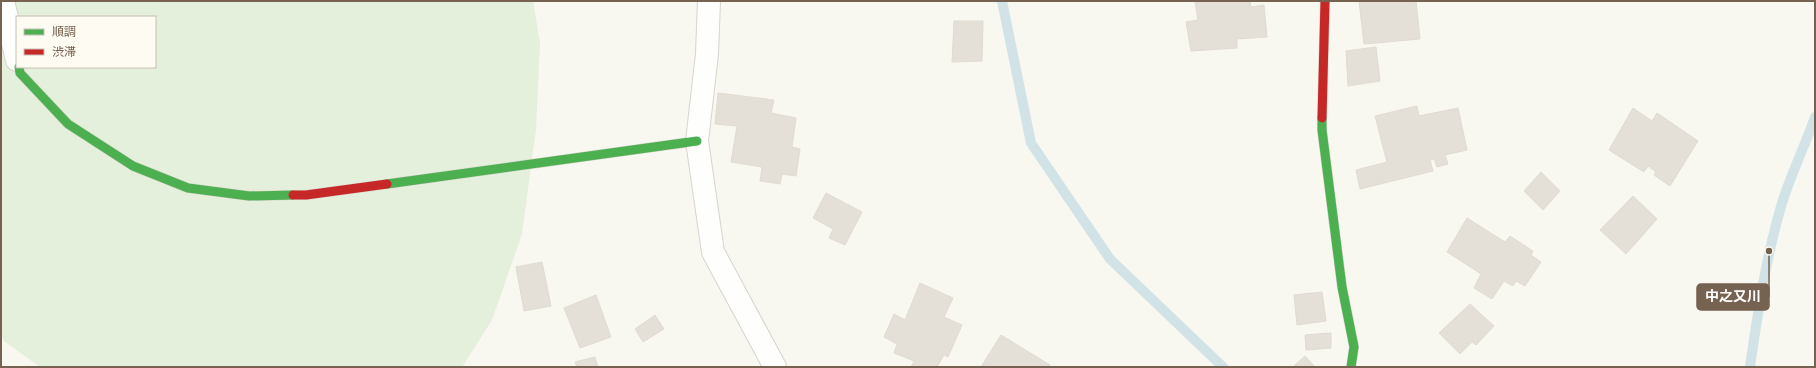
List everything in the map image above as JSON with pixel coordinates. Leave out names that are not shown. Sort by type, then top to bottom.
[{"type":"street","points":[[3,1],[16,56]]},
{"type":"street","points":[[709,1],[707,54],[697,141],[713,252],[775,367]]},
{"type":"street","points":[[1326,1],[1322,130],[1342,287],[1354,347],[1351,367]]},
{"type":"street","points":[[19,68],[20,73],[68,124],[133,166],[188,188],[249,196],[306,195],[697,141]]},
{"type":"green space","points":[[1,1],[533,1],[540,43],[536,129],[522,234],[492,320],[462,367],[40,367],[4,341],[1,335]]},
{"type":"building","points":[[1195,1],[1250,1],[1251,7],[1264,5],[1267,37],[1237,39],[1237,48],[1191,51],[1186,22],[1198,20]]},
{"type":"building","points":[[1359,1],[1416,1],[1420,39],[1364,44]]},
{"type":"building","points":[[954,21],[983,21],[982,61],[952,62]]},
{"type":"building","points":[[1376,47],[1380,81],[1348,86],[1346,51]]},
{"type":"building","points":[[718,93],[774,100],[771,113],[796,118],[792,147],[800,149],[796,176],[782,174],[780,184],[760,181],[762,167],[731,162],[737,126],[715,124]]},
{"type":"building","points":[[1417,106],[1419,116],[1458,108],[1467,150],[1445,155],[1448,164],[1437,167],[1434,159],[1430,160],[1433,171],[1360,189],[1356,170],[1387,162],[1375,116]]},
{"type":"building","points":[[1633,108],[1652,121],[1657,113],[1698,141],[1670,186],[1654,175],[1656,172],[1648,166],[1644,172],[1609,150]]},
{"type":"building","points":[[1541,172],[1560,191],[1543,210],[1524,191]]},
{"type":"building","points":[[826,193],[862,212],[845,245],[829,238],[833,229],[813,218]]},
{"type":"building","points":[[1633,196],[1657,219],[1626,254],[1600,230]]},
{"type":"building","points":[[1467,218],[1505,242],[1510,236],[1533,251],[1531,255],[1541,262],[1525,286],[1516,281],[1513,286],[1504,281],[1492,299],[1474,288],[1481,274],[1447,252]]},
{"type":"building","points":[[542,262],[551,306],[524,311],[516,267]]},
{"type":"building","points":[[920,283],[953,298],[944,317],[962,325],[948,357],[944,355],[937,367],[911,367],[914,361],[894,353],[897,344],[884,337],[894,314],[905,320]]},
{"type":"building","points":[[1322,292],[1326,321],[1297,325],[1294,295]]},
{"type":"building","points":[[596,295],[611,337],[580,348],[564,308]]},
{"type":"building","points":[[1470,304],[1494,326],[1476,345],[1472,342],[1460,354],[1439,333]]},
{"type":"building","points":[[655,315],[664,329],[643,342],[635,329]]},
{"type":"building","points":[[1331,333],[1331,348],[1306,350],[1305,335]]},
{"type":"building","points":[[1001,335],[1050,365],[1049,367],[981,367]]},
{"type":"building","points":[[1305,356],[1315,367],[1293,367]]},
{"type":"building","points":[[595,357],[598,367],[577,367],[575,362]]},
{"type":"waterway","points":[[1002,1],[1031,143],[1110,259],[1223,367]]},
{"type":"waterway","points":[[1750,367],[1763,284],[1776,223],[1786,192],[1815,117]]},
{"type":"traffic: fast","points":[[19,68],[20,73],[68,124],[133,166],[188,188],[249,196],[293,195]]},
{"type":"traffic: fast","points":[[1322,118],[1322,130],[1342,287],[1354,347],[1351,367]]},
{"type":"traffic: fast","points":[[387,184],[697,141]]},
{"type":"traffic: jam","points":[[1322,118],[1325,1]]},
{"type":"traffic: jam","points":[[293,195],[306,195],[387,184]]},
{"type":"place","name":"中之又川","points":[[1769,251]]}]
